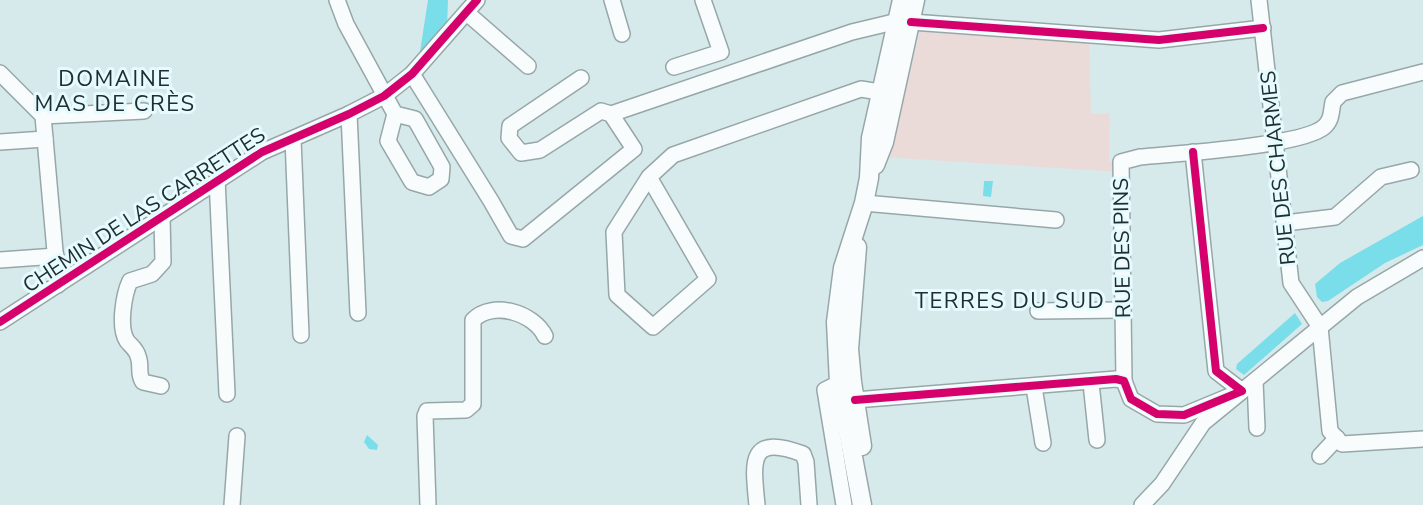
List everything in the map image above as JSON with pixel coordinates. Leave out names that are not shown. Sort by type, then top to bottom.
[{"type":"main road","points":[[862,505],[838,383],[836,345],[838,299],[843,268],[858,227],[869,178],[884,142],[889,93],[912,0]]},
{"type":"main road","points":[[858,227],[849,348],[855,400],[875,505]]},
{"type":"street","points":[[337,0],[346,24],[395,114],[415,119],[442,167],[441,179],[429,187],[412,182],[388,141],[395,114]]},
{"type":"street","name":"CHEMIN DE LAS CARRETTES","points":[[0,322],[261,152],[349,114],[384,96],[412,74],[477,0]]},
{"type":"street","points":[[612,0],[622,34]]},
{"type":"street","points":[[674,67],[721,52],[703,0]]},
{"type":"street","name":"RUE DES CHARMES","points":[[1259,0],[1291,283],[1320,327]]},
{"type":"street","points":[[467,13],[528,66]]},
{"type":"street","points":[[580,78],[510,126],[509,138],[521,153],[540,150],[601,111],[611,114],[852,32],[905,21],[1158,40],[1263,28]]},
{"type":"street","name":"RUE DES PINS","points":[[1124,381],[1121,162],[1275,142],[1322,129],[1330,121],[1333,102],[1342,93],[1423,72]]},
{"type":"street","points":[[0,73],[43,116],[58,285]]},
{"type":"street","points":[[412,74],[491,201],[497,216],[511,236],[523,239],[634,149],[611,114]]},
{"type":"street","points":[[649,177],[708,279],[653,327],[617,295],[614,232],[649,177],[673,154],[861,89],[889,93]]},
{"type":"street","points":[[43,116],[144,111]]},
{"type":"street","points":[[349,114],[358,313]]},
{"type":"street","points":[[0,141],[45,139]]},
{"type":"street","points":[[292,139],[301,335]]},
{"type":"street","points":[[1193,152],[1216,371],[1242,391]]},
{"type":"street","points":[[1285,223],[1335,217],[1381,177],[1411,170]]},
{"type":"street","points":[[217,179],[227,394]]},
{"type":"street","points":[[864,203],[1056,220]]},
{"type":"street","points":[[161,386],[143,382],[138,375],[140,358],[126,340],[124,330],[125,291],[130,281],[152,274],[162,262],[162,217]]},
{"type":"street","points":[[0,260],[56,256]]},
{"type":"street","points":[[1142,505],[1162,484],[1203,423],[1357,297],[1423,258]]},
{"type":"street","points":[[429,505],[425,416],[428,411],[434,409],[466,410],[473,405],[473,320],[487,312],[499,310],[520,315],[540,326],[544,336]]},
{"type":"street","points":[[1038,311],[1122,310]]},
{"type":"street","points":[[1320,327],[1330,431],[1342,444],[1423,439]]},
{"type":"street","points":[[855,400],[1091,383],[1116,379],[1124,381],[1131,399],[1157,414],[1184,415],[1242,391]]},
{"type":"street","points":[[1255,381],[1257,428]]},
{"type":"street","points":[[838,383],[825,390],[844,505]]},
{"type":"street","points":[[1091,383],[1097,440]]},
{"type":"street","points":[[1034,387],[1043,443]]},
{"type":"street","points":[[232,505],[237,436]]},
{"type":"street","points":[[1320,456],[1337,438]]},
{"type":"street","points":[[757,505],[753,464],[757,454],[767,448],[785,447],[803,454],[806,462],[809,505]]},
{"type":"shaded area","points":[[920,31],[1089,39],[1091,114],[1110,113],[1109,161],[1122,161],[1122,172],[881,157],[888,155]]},
{"type":"water","points":[[428,0],[448,0],[447,28],[419,58]]},
{"type":"water","points":[[984,181],[993,181],[991,197],[983,196]]},
{"type":"water","points":[[1423,216],[1423,245],[1385,263],[1328,301],[1322,302],[1317,297],[1315,284],[1340,263]]},
{"type":"water","points":[[1295,313],[1302,324],[1244,375],[1236,369],[1237,364]]},
{"type":"water","points":[[367,435],[378,445],[377,450],[369,449],[364,442]]},
{"type":"cycle path","points":[[0,322],[262,152],[384,96],[412,74],[477,0]]},
{"type":"cycle path","points":[[911,22],[1159,40],[1263,28]]},
{"type":"cycle path","points":[[855,400],[1116,379],[1124,381],[1131,399],[1157,414],[1184,415],[1242,391],[1216,371],[1193,152]]},
{"type":"district","name":"DOMAINE MAS DE CRÈS","points":[[115,90]]},
{"type":"district","name":"TERRES DU SUD","points":[[1010,300]]}]
